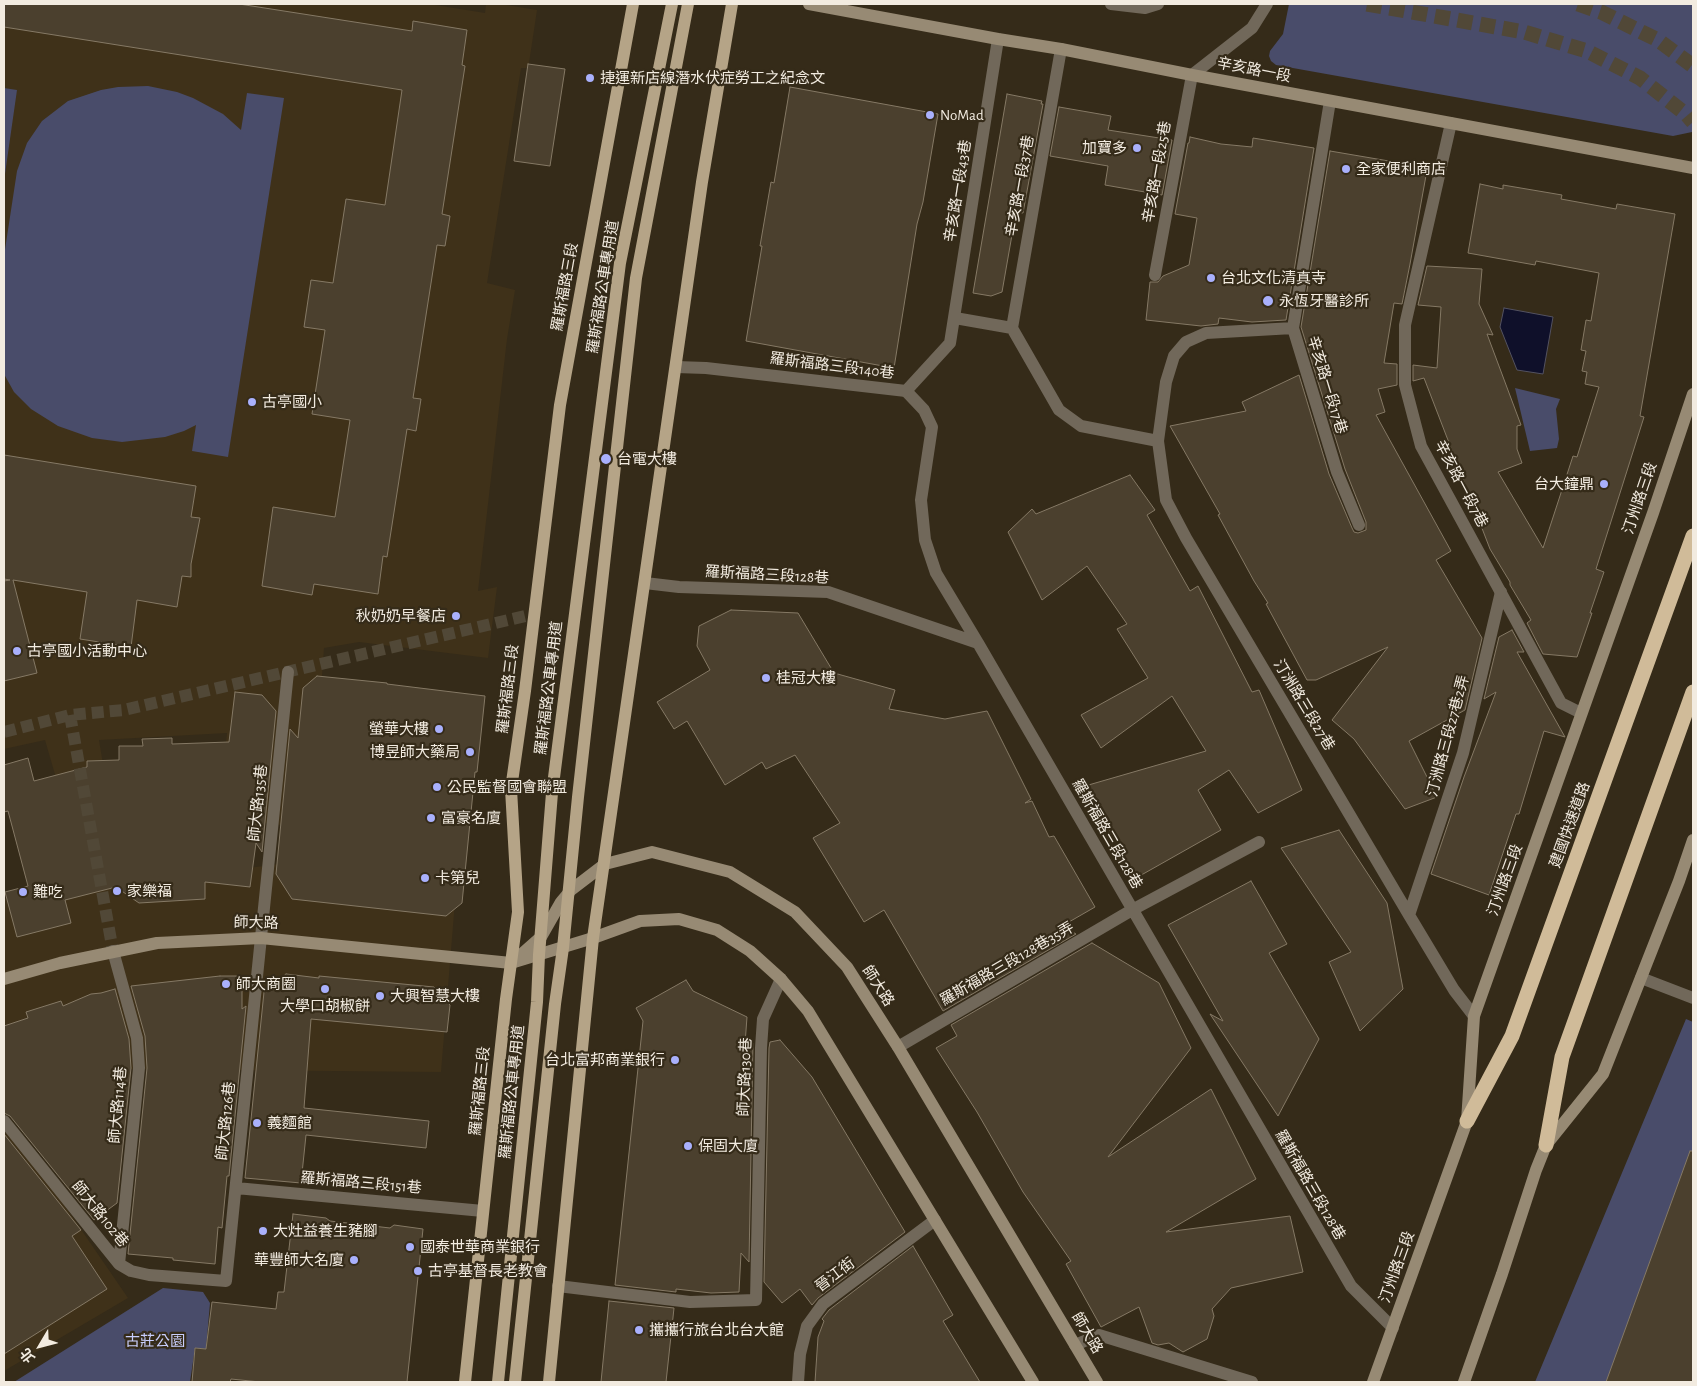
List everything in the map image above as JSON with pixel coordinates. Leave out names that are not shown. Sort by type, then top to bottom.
[{"type":"highway","name":"建國快速道路","points":[[1467,1121],[1512,1036],[1693,536]]},
{"type":"highway","points":[[1546,1145],[1562,1057],[1693,692]]},
{"type":"main road","name":"羅斯福路三段","points":[[465,1382],[518,912],[511,788],[525,691],[560,405],[633,4]]},
{"type":"main road","name":"羅斯福路公車專用道","points":[[498,1382],[537,1002],[552,793],[620,264],[672,4]]},
{"type":"main road","name":"羅斯福路公車專用道","points":[[515,1382],[636,278],[688,4]]},
{"type":"main road","points":[[549,1382],[594,938],[702,182],[732,4]]},
{"type":"main road","name":"辛亥路一段","points":[[809,4],[1060,49],[1693,168]]},
{"type":"main road","name":"汀州路三段","points":[[1373,1382],[1467,1121],[1474,1016],[1693,394]]},
{"type":"main road","points":[[1464,1382],[1546,1145],[1603,1074],[1693,840]]},
{"type":"main road","name":"師大路","points":[[512,963],[541,937],[568,893],[605,864],[652,852],[730,872],[795,912],[847,967],[898,1047],[1097,1382]]},
{"type":"main road","name":"師大路","points":[[4,979],[60,963],[157,944],[261,938],[512,963],[594,938],[640,921],[679,919],[717,930],[750,951],[781,979],[808,1011],[1033,1382]]},
{"type":"street","points":[[1111,4],[1145,8],[1158,4]]},
{"type":"street","points":[[1192,75],[1252,28],[1267,4]]},
{"type":"street","name":"辛亥路一段43巷","points":[[955,318],[998,39]]},
{"type":"street","name":"辛亥路一段37巷","points":[[1012,328],[1060,49]]},
{"type":"street","name":"辛亥路一段25巷","points":[[1155,275],[1192,75]]},
{"type":"street","name":"辛亥路一段17巷","points":[[1330,101],[1293,328],[1337,472],[1359,526]]},
{"type":"street","name":"辛亥路一段7巷","points":[[1451,123],[1405,325],[1405,385],[1421,446],[1561,703],[1581,713]]},
{"type":"street","name":"羅斯福路三段140巷","points":[[676,367],[706,368],[906,391],[950,343],[955,318]]},
{"type":"street","points":[[955,318],[1012,328],[1059,410],[1080,426],[1158,441]]},
{"type":"street","name":"汀洲路三段27巷","points":[[1293,328],[1206,333],[1186,342],[1174,356],[1165,393],[1158,441],[1166,500],[1186,538],[1409,915],[1454,990],[1474,1016]]},
{"type":"street","points":[[906,391],[924,410],[932,426],[921,500],[925,540],[936,573],[978,644]]},
{"type":"street","name":"羅斯福路三段128巷","points":[[645,583],[828,592],[978,644],[1351,1286],[1392,1328]]},
{"type":"street","name":"汀洲路三段27巷2弄","points":[[1409,915],[1464,753],[1501,592]]},
{"type":"street","name":"師大路135巷","points":[[261,938],[288,672]]},
{"type":"street","name":"羅斯福路三段128巷35弄","points":[[898,1047],[1132,910],[1259,842]]},
{"type":"street","name":"師大路126巷","points":[[199,1278],[226,1281],[261,938]]},
{"type":"street","name":"師大路114巷","points":[[113,952],[137,1038],[139,1068],[119,1264]]},
{"type":"street","points":[[1641,978],[1693,998]]},
{"type":"street","name":"師大路130巷","points":[[558,1286],[690,1302],[756,1300],[762,1029],[763,1019],[781,979]]},
{"type":"street","name":"師大路102巷","points":[[4,1121],[119,1264],[132,1271],[149,1275],[199,1278]]},
{"type":"street","name":"羅斯福路三段151巷","points":[[236,1188],[483,1211]]},
{"type":"street","name":"晉江街","points":[[798,1382],[800,1354],[807,1326],[823,1304],[935,1220]]},
{"type":"street","points":[[1075,1345],[1099,1335],[1252,1382]]},
{"type":"shaded area","name":"古亭國小","points":[[4,4],[429,4],[485,13],[486,4],[500,4],[537,10],[529,63],[527,68],[521,68],[487,283],[515,290],[507,339],[478,591],[497,587],[488,658],[359,642],[324,648],[311,829],[219,817],[227,733],[99,740],[123,884],[460,841],[441,1072],[4,1068],[4,899],[88,888],[45,740],[4,749]]},
{"type":"shaded area","points":[[1504,308],[1553,317],[1543,374],[1517,370],[1500,327]]},
{"type":"shaded area","points":[[4,1117],[128,1298],[4,1371]]},
{"type":"green space","points":[[1289,4],[1693,4],[1692,132],[1673,136],[1276,65],[1271,61],[1270,51],[1283,34]]},
{"type":"green space","points":[[148,86],[177,92],[193,98],[223,114],[241,130],[247,93],[284,98],[228,457],[192,451],[196,425],[165,437],[122,442],[92,438],[58,426],[31,409],[14,392],[4,374],[4,256],[17,171],[27,143],[42,121],[68,101],[101,90],[118,87]]},
{"type":"green space","points":[[4,88],[17,90],[4,181]]},
{"type":"green space","points":[[1515,388],[1560,399],[1556,409],[1559,439],[1557,448],[1530,451]]},
{"type":"green space","points":[[1686,1019],[1693,1022],[1693,1382],[1535,1382]]},
{"type":"green space","name":"古莊公園","points":[[163,1288],[203,1292],[210,1303],[206,1349],[195,1348],[190,1382],[14,1382]]},
{"type":"building","points":[[4,4],[239,4],[412,31],[413,21],[467,30],[462,65],[465,66],[442,214],[450,216],[445,246],[437,245],[413,398],[421,399],[416,431],[407,429],[387,557],[383,556],[378,594],[314,584],[312,595],[262,586],[273,507],[335,517],[350,420],[312,414],[325,330],[304,327],[311,280],[333,283],[346,199],[385,205],[402,90],[4,27]]},
{"type":"building","points":[[528,64],[565,69],[550,166],[514,161]]},
{"type":"building","points":[[790,87],[938,114],[923,202],[917,224],[894,368],[746,341],[771,182],[774,183]]},
{"type":"building","points":[[1007,94],[1042,101],[1041,104],[1043,104],[1023,213],[1016,212],[1002,292],[991,296],[973,293]]},
{"type":"building","points":[[1059,107],[1111,116],[1108,130],[1172,140],[1162,195],[1105,185],[1108,166],[1050,156]]},
{"type":"building","points":[[1190,137],[1221,144],[1252,147],[1253,138],[1314,148],[1286,320],[1252,322],[1219,318],[1218,324],[1201,326],[1146,320],[1150,282],[1158,282],[1163,276],[1189,265],[1197,218],[1175,214]]},
{"type":"building","points":[[1330,151],[1424,167],[1423,169],[1427,170],[1402,304],[1394,303],[1384,363],[1397,364],[1397,385],[1378,389],[1385,412],[1376,415],[1451,551],[1436,560],[1482,638],[1465,710],[1409,741],[1437,797],[1405,809],[1354,739],[1332,720],[1388,647],[1316,680],[1307,680],[1266,604],[1268,603],[1218,515],[1220,514],[1170,426],[1246,411],[1242,402],[1299,375],[1329,474],[1352,528],[1354,532],[1358,533],[1366,530],[1366,522],[1345,469],[1301,327]]},
{"type":"building","points":[[1480,184],[1503,189],[1503,185],[1562,195],[1561,199],[1616,209],[1617,204],[1675,214],[1640,416],[1644,417],[1596,569],[1604,572],[1577,657],[1543,654],[1527,623],[1531,620],[1490,549],[1424,378],[1413,381],[1413,365],[1437,368],[1441,307],[1418,305],[1427,266],[1482,269],[1479,304],[1493,335],[1487,334],[1521,425],[1517,426],[1517,449],[1522,463],[1498,472],[1543,548],[1573,456],[1577,457],[1599,387],[1585,384],[1587,372],[1582,371],[1586,351],[1581,350],[1586,320],[1591,321],[1599,273],[1536,261],[1535,265],[1468,253]]},
{"type":"building","points":[[4,455],[196,486],[191,517],[200,518],[191,564],[191,577],[182,576],[177,607],[137,600],[131,647],[80,639],[87,592],[13,580],[37,673],[4,681],[4,581],[10,580],[4,579]]},
{"type":"building","points":[[1130,475],[1155,510],[1147,515],[1190,591],[1198,586],[1252,692],[1259,690],[1302,790],[1258,813],[1229,770],[1198,790],[1221,830],[1136,878],[1085,786],[1206,751],[1172,696],[1101,748],[1081,715],[1148,678],[1117,629],[1127,624],[1087,566],[1042,600],[1008,532],[1032,509],[1036,514]]},
{"type":"building","points":[[731,610],[798,613],[834,673],[895,690],[889,709],[945,719],[987,711],[1031,799],[1025,803],[1032,801],[1049,837],[1054,836],[1095,907],[1062,926],[1076,934],[943,1011],[884,910],[864,922],[813,838],[840,823],[795,755],[766,769],[762,762],[725,785],[687,721],[674,729],[657,702],[710,670],[697,646],[699,626]]},
{"type":"building","points":[[1512,630],[1524,652],[1517,652],[1565,737],[1544,731],[1519,814],[1516,814],[1489,895],[1431,874],[1464,777],[1496,692],[1484,699],[1499,637]]},
{"type":"building","points":[[317,676],[485,696],[477,772],[475,772],[462,903],[446,916],[292,899],[276,874],[290,729],[298,738],[303,688]]},
{"type":"building","points":[[235,692],[262,695],[276,711],[262,852],[256,843],[250,887],[205,882],[205,899],[139,903],[116,887],[65,900],[71,923],[17,937],[5,892],[28,886],[8,811],[4,812],[4,765],[28,758],[34,781],[87,767],[87,761],[119,760],[119,746],[143,746],[142,739],[172,738],[172,744],[229,742]]},
{"type":"building","points":[[1339,830],[1387,903],[1403,989],[1360,1031],[1329,962],[1351,952],[1281,848]]},
{"type":"building","points":[[1251,881],[1287,944],[1269,953],[1319,1039],[1278,1116],[1210,1014],[1223,1021],[1168,925]]},
{"type":"building","points":[[1092,943],[1159,983],[1191,1048],[1108,1157],[1211,1089],[1256,1179],[1166,1232],[1290,1216],[1303,1272],[1231,1288],[1212,1309],[1214,1316],[1207,1339],[1183,1352],[1169,1343],[1158,1345],[1152,1343],[1139,1307],[1101,1327],[1066,1264],[1071,1261],[1023,1192],[977,1112],[936,1048],[957,1036],[951,1025]]},
{"type":"building","points":[[286,974],[434,987],[450,1005],[447,1032],[311,1019],[304,1108],[429,1121],[426,1148],[306,1135],[301,1183],[245,1178],[264,992]]},
{"type":"building","points":[[220,976],[242,976],[242,1009],[246,1006],[229,1176],[227,1176],[222,1228],[218,1227],[215,1264],[128,1254],[147,1068],[145,1036],[131,986]]},
{"type":"building","name":"保固大廈","points":[[686,980],[693,991],[747,1017],[745,1044],[753,1043],[749,1262],[741,1253],[739,1292],[711,1293],[676,1289],[676,1292],[615,1285],[643,1021],[636,1008]]},
{"type":"building","points":[[115,989],[129,1039],[131,1068],[117,1203],[94,1220],[10,1116],[4,1113],[4,1026],[28,1018],[26,1012],[61,1001],[63,1006],[91,994]]},
{"type":"building","points":[[780,1040],[812,1077],[905,1232],[818,1298],[812,1305],[800,1289],[782,1303],[764,1282],[769,1048],[770,1042]]},
{"type":"building","points":[[4,1134],[81,1230],[72,1236],[107,1289],[4,1354]]},
{"type":"building","points":[[1690,1151],[1693,1151],[1693,1382],[1606,1382]]},
{"type":"building","points":[[293,1214],[326,1218],[330,1221],[390,1228],[394,1225],[423,1229],[407,1382],[260,1382],[231,1379],[230,1382],[192,1382],[195,1348],[206,1349],[212,1302],[276,1309],[278,1292],[284,1292]]},
{"type":"building","points":[[913,1246],[953,1315],[943,1321],[980,1382],[815,1382],[818,1337],[824,1321],[822,1319],[829,1310]]},
{"type":"building","name":"攜攜行旅台北台大館","points":[[609,1301],[674,1308],[666,1382],[601,1382]]},
{"type":"tunnel","points":[[1367,4],[1524,32],[1587,51],[1640,78],[1687,115],[1693,122]]},
{"type":"tunnel","points":[[1578,4],[1601,12],[1658,40],[1693,66]]},
{"type":"tunnel","points":[[4,732],[70,715],[124,710],[534,614]]},
{"type":"tunnel","points":[[70,715],[113,951]]},
{"type":"place","name":"捷運新店線潛水伏症勞工之紀念文","points":[[590,78]]},
{"type":"place","name":"NoMad","points":[[930,115]]},
{"type":"place","name":"加寶多","points":[[1137,148]]},
{"type":"place","name":"全家便利商店","points":[[1346,169]]},
{"type":"place","name":"台北文化清真寺","points":[[1211,278]]},
{"type":"place","name":"永恆牙醫診所","points":[[1268,301]]},
{"type":"place","name":"古亭國小","points":[[252,402]]},
{"type":"place","name":"台電大樓","points":[[606,459]]},
{"type":"place","name":"台大鐘鼎","points":[[1604,484]]},
{"type":"place","name":"秋奶奶早餐店","points":[[456,616]]},
{"type":"place","name":"古亭國小活動中心","points":[[17,651]]},
{"type":"place","name":"桂冠大樓","points":[[766,678]]},
{"type":"place","name":"螢華大樓","points":[[439,729]]},
{"type":"place","name":"博昱師大藥局","points":[[470,752]]},
{"type":"place","name":"公民監督國會聯盟","points":[[437,787]]},
{"type":"place","name":"富豪名廈","points":[[431,818]]},
{"type":"place","name":"卡第兒","points":[[425,878]]},
{"type":"place","name":"家樂福","points":[[117,891]]},
{"type":"place","name":"難吃","points":[[23,892]]},
{"type":"place","name":"師大商圈","points":[[226,984]]},
{"type":"place","name":"大學口胡椒餅","points":[[325,989]]},
{"type":"place","name":"大興智慧大樓","points":[[380,996]]},
{"type":"place","name":"台北富邦商業銀行","points":[[675,1060]]},
{"type":"place","name":"義麵館","points":[[257,1123]]},
{"type":"place","name":"保固大廈","points":[[688,1146]]},
{"type":"place","name":"大灶益養生豬腳","points":[[263,1231]]},
{"type":"place","name":"國泰世華商業銀行","points":[[410,1247]]},
{"type":"place","name":"華豐師大名廈","points":[[354,1260]]},
{"type":"place","name":"古亭基督長老教會","points":[[418,1271]]},
{"type":"place","name":"攜攜行旅台北台大館","points":[[639,1330]]}]
